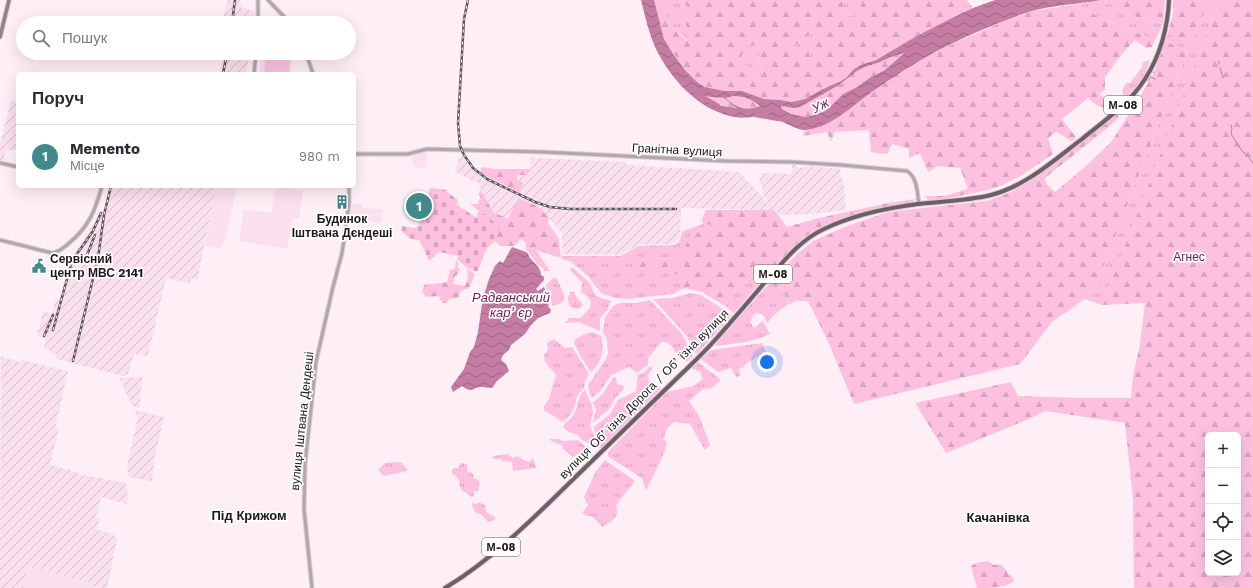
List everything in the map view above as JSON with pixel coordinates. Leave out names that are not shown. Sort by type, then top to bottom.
[{"type":"highway","name":"вулиця Обʼїзна Дорога / Обʼїзна вулиця","points":[[445,588],[483,562],[552,500],[707,348],[785,259],[809,238],[823,229],[885,209],[980,198],[1013,187],[1033,176],[1102,122],[1128,100],[1141,86],[1149,73],[1165,33],[1169,2]]},
{"type":"main road","points":[[0,37],[9,0]]},
{"type":"street","points":[[258,0],[258,16]]},
{"type":"street","points":[[268,0],[283,16]]},
{"type":"street","points":[[254,72],[255,60]]},
{"type":"street","points":[[308,60],[312,72]]},
{"type":"street","name":"Гранітна вулиця","points":[[356,154],[408,154],[427,149],[543,152],[717,161],[797,162],[841,165],[907,171],[912,174],[915,179],[920,204]]},
{"type":"street","points":[[0,163],[16,167]]},
{"type":"street","points":[[0,240],[52,254],[59,251],[82,232],[92,218],[100,188]]},
{"type":"street","name":"вулиця Іштвана Дендеші","points":[[312,588],[304,509],[305,464],[316,362],[342,250],[349,204],[349,188]]},
{"type":"shaded area","points":[[228,0],[240,0],[241,7],[254,10],[254,16],[223,16]]},
{"type":"shaded area","points":[[222,60],[249,60],[246,72],[220,72]]},
{"type":"shaded area","points":[[260,60],[292,60],[291,72],[259,72]]},
{"type":"shaded area","points":[[11,100],[16,101],[16,150],[6,150],[3,161],[0,160],[0,145]]},
{"type":"shaded area","points":[[425,151],[427,152],[426,168],[414,167],[411,157]]},
{"type":"shaded area","points":[[462,156],[468,165],[482,179],[519,196],[520,193],[480,173],[481,168],[529,169],[531,158],[626,162],[626,165],[739,172],[770,205],[764,196],[762,186],[759,182],[762,173],[792,174],[792,165],[796,165],[798,168],[806,166],[840,169],[841,178],[843,180],[846,210],[811,214],[781,215],[774,210],[681,208],[680,235],[672,244],[637,245],[621,255],[562,254],[562,233],[539,207],[508,219],[493,212],[478,183],[455,172],[459,159]]},
{"type":"shaded area","points":[[112,188],[217,188],[197,280],[191,278],[190,283],[166,278],[148,356],[134,354],[128,374],[123,376],[56,359],[57,355],[52,354],[48,349],[44,348],[46,338],[37,336],[43,312],[52,313],[56,299],[59,300],[71,258],[90,230],[98,213],[105,216]]},
{"type":"shaded area","points":[[217,188],[237,188],[225,240],[220,249],[205,246]]},
{"type":"shaded area","points":[[276,188],[287,188],[303,191],[299,218],[293,218],[287,249],[239,241],[244,209],[271,213]]},
{"type":"shaded area","points":[[352,204],[362,205],[362,208],[383,209],[381,222],[378,223],[350,216]]},
{"type":"shaded area","points":[[1,357],[68,371],[55,428],[59,429],[50,465],[77,472],[77,474],[126,483],[128,498],[127,504],[101,497],[96,518],[99,519],[97,530],[113,534],[117,539],[107,588],[91,587],[92,583],[28,566],[23,588],[0,588]]},
{"type":"shaded area","points":[[142,377],[140,408],[131,404],[119,378]]},
{"type":"shaded area","points":[[134,410],[164,417],[155,456],[152,481],[129,477],[127,465],[138,417]]},
{"type":"shaded area","points":[[28,566],[92,583],[91,587],[95,588],[23,588]]},
{"type":"green space","points":[[654,0],[660,0],[668,23],[687,41],[687,6],[683,4],[681,0],[826,0],[831,6],[843,1],[842,10],[851,17],[863,11],[858,2],[862,0],[967,0],[973,8],[915,37],[876,60],[861,65],[839,82],[805,99],[793,102],[764,99],[742,91],[724,91],[705,87],[697,82],[685,70],[664,39]],"holes":[[[815,27],[822,29],[815,45],[821,54],[816,54],[815,60],[809,57],[810,51],[798,50],[794,46],[805,39]],[[747,45],[759,46],[763,52],[758,57],[763,75],[755,74],[740,59]]]},
{"type":"green space","points":[[660,0],[681,0],[683,4],[687,6],[686,21],[688,41],[668,23]]},
{"type":"green space","points":[[826,0],[862,0],[858,2],[863,11],[851,17],[842,10],[830,6]]},
{"type":"green space","points":[[1105,0],[1126,14],[1163,24],[1155,40],[1071,5]]},
{"type":"green space","points":[[1105,0],[1165,0],[1163,24],[1126,14]]},
{"type":"green space","points":[[1173,0],[1210,0],[1190,43],[1168,33],[1173,14]]},
{"type":"green space","points":[[1210,0],[1220,0],[1102,305],[1090,301],[1187,52],[1165,41],[1168,33],[1190,42]]},
{"type":"green space","name":"Агнес","points":[[1220,0],[1253,0],[1253,588],[1134,588],[1133,499],[1125,423],[1045,411],[946,453],[915,403],[1011,382],[1018,396],[1131,398],[1133,376],[1140,345],[1145,303],[1102,305]]},
{"type":"green space","points":[[1071,5],[1155,40],[1152,47],[1146,48],[1135,40],[1121,55],[1105,77],[1105,90],[1099,94],[1115,105],[1110,111],[1096,105],[1088,98],[1062,119],[1076,137],[1072,141],[1056,132],[1048,138],[1053,154],[1022,175],[1003,185],[988,190],[945,199],[928,200],[925,196],[944,196],[968,189],[960,168],[938,166],[928,172],[920,153],[909,158],[909,149],[892,144],[887,154],[871,152],[869,130],[835,132],[831,141],[827,132],[803,136],[804,131],[821,126],[898,73],[935,52],[1004,21],[1033,11]]},
{"type":"green space","points":[[815,26],[822,29],[819,37],[821,54],[815,60],[809,57],[810,52],[798,50],[794,46],[805,39]]},
{"type":"green space","points":[[1165,41],[1187,52],[1090,301],[1085,299],[1052,322],[1020,364],[854,404],[827,339],[808,301],[795,301],[790,305],[783,289],[769,284],[798,253],[813,241],[847,226],[895,211],[987,201],[1011,192],[1038,176],[1116,115],[1118,115],[1119,117],[1111,125],[1045,178],[1046,183],[1055,192],[1087,165],[1112,141],[1153,75]]},
{"type":"green space","points":[[746,45],[759,46],[763,52],[758,57],[763,75],[755,74],[740,59]]},
{"type":"green space","points":[[904,52],[885,70],[843,94],[828,109],[815,115],[798,117],[782,109],[781,106],[793,108],[839,85],[857,71]]},
{"type":"green space","points":[[265,60],[290,60],[289,72],[264,72]]},
{"type":"green space","points":[[1150,60],[1141,80],[1134,90],[1126,97],[1122,91],[1126,83],[1130,83],[1142,67],[1143,62]]},
{"type":"green space","points":[[700,96],[724,98],[738,108],[714,105],[701,99]]},
{"type":"green space","points":[[733,96],[747,98],[760,106],[746,108],[738,106],[726,97]]},
{"type":"green space","points":[[482,167],[494,169],[529,169],[528,175],[517,175],[517,181],[523,182],[520,193],[480,173]]},
{"type":"green space","points":[[430,188],[447,190],[447,192],[458,200],[457,205],[477,218],[478,211],[486,215],[499,227],[496,241],[486,250],[477,272],[466,267],[457,259],[458,256],[439,252],[429,261],[420,241],[409,238],[401,231],[402,226],[415,228],[420,225],[418,215],[409,215],[408,212],[418,199],[421,202],[429,195]]},
{"type":"green space","points":[[481,190],[493,212],[508,219],[518,198],[539,207],[549,218],[548,223],[559,239],[561,258],[536,250],[550,271],[544,271],[543,268],[537,264],[526,249],[526,243],[521,239],[514,246],[500,246],[496,241],[495,223],[470,204],[478,204],[480,197],[479,193]]},
{"type":"green space","points":[[916,199],[913,202],[843,218],[817,229],[791,249],[770,271],[765,264],[734,292],[725,306],[702,292],[684,288],[683,276],[646,266],[635,269],[634,260],[682,258],[691,234],[710,231],[711,225],[703,224],[702,219],[706,210],[774,210],[787,227],[819,218],[888,203]]},
{"type":"green space","points":[[703,224],[711,225],[710,231],[686,244],[683,258],[649,259],[646,265],[683,276],[684,288],[673,294],[626,299],[602,294],[589,277],[570,261],[562,259],[562,256],[621,256],[638,246],[675,245],[679,242],[683,231]]},
{"type":"green space","points":[[456,261],[458,261],[458,268],[460,268],[455,276],[453,284],[465,286],[468,279],[467,268],[475,274],[469,288],[461,291],[458,298],[450,299],[446,303],[442,303],[439,296],[426,297],[422,291],[425,284],[447,282],[450,270],[455,269]]},
{"type":"green space","points":[[766,264],[770,271],[734,313],[725,306],[734,292]]},
{"type":"green space","points":[[572,267],[590,283],[595,295],[612,301],[609,304],[608,310],[600,318],[600,331],[579,322],[565,323],[569,318],[580,318],[590,308],[591,302],[588,297],[581,292],[582,282],[570,270]]},
{"type":"green space","points":[[554,277],[557,279],[565,297],[562,303],[552,306],[546,285]]},
{"type":"green space","points":[[769,284],[783,289],[789,304],[775,314],[767,323],[763,314],[754,313],[750,322],[754,328],[763,321],[770,334],[735,344],[714,346],[756,298]]},
{"type":"green space","points":[[570,292],[574,292],[583,306],[575,309],[569,305],[568,298]]},
{"type":"green space","points":[[691,293],[701,295],[732,315],[696,354],[687,336],[653,299],[672,298]]},
{"type":"green space","points":[[650,300],[682,334],[693,356],[687,362],[675,352],[671,345],[662,341],[648,358],[648,365],[637,373],[629,367],[611,375],[601,390],[592,398],[588,385],[608,354],[607,339],[603,332],[605,318],[612,307],[619,303],[636,303]]},
{"type":"green space","points":[[592,332],[601,336],[603,346],[602,356],[598,364],[591,372],[574,343],[579,337]]},
{"type":"green space","points":[[554,339],[565,348],[572,347],[589,374],[585,381],[584,388],[577,397],[572,412],[563,422],[544,410],[544,406],[549,399],[556,375],[545,362],[544,355],[548,349],[547,343]]},
{"type":"green space","points":[[762,343],[766,352],[739,369],[740,376],[736,377],[731,368],[718,372],[701,359],[711,350]]},
{"type":"green space","points":[[698,362],[721,380],[712,388],[703,389],[689,401],[699,416],[710,445],[705,450],[690,424],[674,422],[667,429],[663,440],[667,441],[665,451],[646,491],[642,478],[608,456],[608,452],[667,392],[693,386],[703,379],[700,372],[691,368]]},
{"type":"green space","points":[[649,367],[653,367],[648,375],[649,381],[661,389],[600,449],[598,447],[594,427],[610,414],[618,400],[636,391],[638,375],[645,372]]},
{"type":"green space","points":[[616,377],[617,384],[624,386],[623,390],[617,396],[609,409],[593,423],[596,410],[593,402],[602,395],[613,378]]},
{"type":"green space","points":[[585,390],[592,405],[593,412],[590,426],[594,436],[595,446],[582,440],[578,435],[569,432],[563,427],[576,411],[580,396]]},
{"type":"green space","points":[[549,439],[564,441],[578,440],[585,446],[585,448],[581,453],[573,457],[563,449],[562,445]]},
{"type":"green space","points":[[508,454],[513,458],[517,456],[529,462],[533,458],[536,468],[513,471],[512,462],[502,461],[501,459],[492,459],[494,456]]},
{"type":"green space","points":[[605,460],[635,481],[616,505],[617,513],[614,519],[602,527],[592,516],[587,516],[582,513],[588,505],[584,497],[596,471]]},
{"type":"green space","points":[[401,462],[407,471],[384,476],[378,470],[385,463]]},
{"type":"green space","points":[[461,463],[466,464],[468,467],[467,471],[469,473],[471,472],[474,479],[477,479],[480,482],[478,492],[474,491],[474,495],[472,497],[462,490],[459,485],[460,482],[455,475],[452,474],[452,470],[454,468],[458,468]]},
{"type":"green space","points":[[473,502],[475,504],[480,502],[485,505],[486,512],[495,517],[495,520],[488,522],[481,514],[476,513],[472,506]]},
{"type":"green space","points":[[988,561],[994,565],[1001,564],[1008,574],[1013,577],[1014,581],[1007,585],[992,588],[977,588],[971,566],[976,563]]},
{"type":"water","points":[[641,0],[654,0],[664,39],[685,70],[697,82],[705,87],[724,91],[742,91],[764,99],[792,102],[805,99],[839,82],[861,65],[876,60],[948,20],[973,8],[995,0],[1101,0],[1032,11],[970,35],[935,52],[911,66],[833,120],[815,128],[802,130],[774,118],[762,116],[740,118],[718,112],[696,99],[686,91],[669,71],[656,49],[647,25]],"holes":[[[904,53],[885,70],[843,94],[825,111],[805,117],[791,114],[782,109],[781,106],[793,108],[800,107],[839,85],[857,71]],[[701,96],[724,98],[737,108],[714,105],[701,99]],[[733,96],[744,97],[754,101],[760,106],[755,108],[742,108],[726,98]]]},
{"type":"water","name":"Радванський карʼєр","points":[[512,247],[527,252],[530,258],[539,267],[544,280],[536,289],[538,291],[544,287],[550,301],[548,306],[551,310],[550,313],[538,318],[525,334],[511,345],[509,350],[503,355],[501,360],[506,364],[509,371],[497,381],[492,388],[479,387],[469,390],[462,386],[453,392],[451,387],[464,369],[470,352],[474,347],[478,332],[483,297],[489,279],[495,266],[500,261],[503,263]]},
{"type":"waterway","points":[[1220,68],[1223,78]]},
{"type":"waterway","points":[[1148,81],[1151,76]]},
{"type":"waterway","points":[[1151,77],[1155,79]]},
{"type":"waterway","name":"Уж","points":[[697,94],[718,106]]},
{"type":"waterway","name":"Уж","points":[[756,115],[779,119]]},
{"type":"waterway","points":[[1231,125],[1231,134],[1242,151],[1253,163]]},
{"type":"railway","points":[[233,16],[235,0]]},
{"type":"railway","points":[[468,0],[464,19],[458,123],[460,146],[473,168],[487,179],[535,202],[550,207],[570,209],[676,209]]},
{"type":"railway","points":[[223,72],[226,60]]},
{"type":"railway","points":[[73,361],[98,258],[104,215],[111,188]]},
{"type":"railway","points":[[53,330],[72,261],[93,231],[101,213]]},
{"type":"railway","points":[[87,255],[95,235]]},
{"type":"railway","points":[[44,336],[53,315]]},
{"type":"place","name":"Будинок Іштвана Дєндеші","points":[[342,202]]},
{"type":"place","name":"Memento","points":[[419,206]]},
{"type":"place","name":"Сервісний центр МВС 2141","points":[[39,266]]},
{"type":"district","name":"Під Крижом","points":[[249,515]]},
{"type":"district","name":"Качанівка","points":[[998,517]]}]
